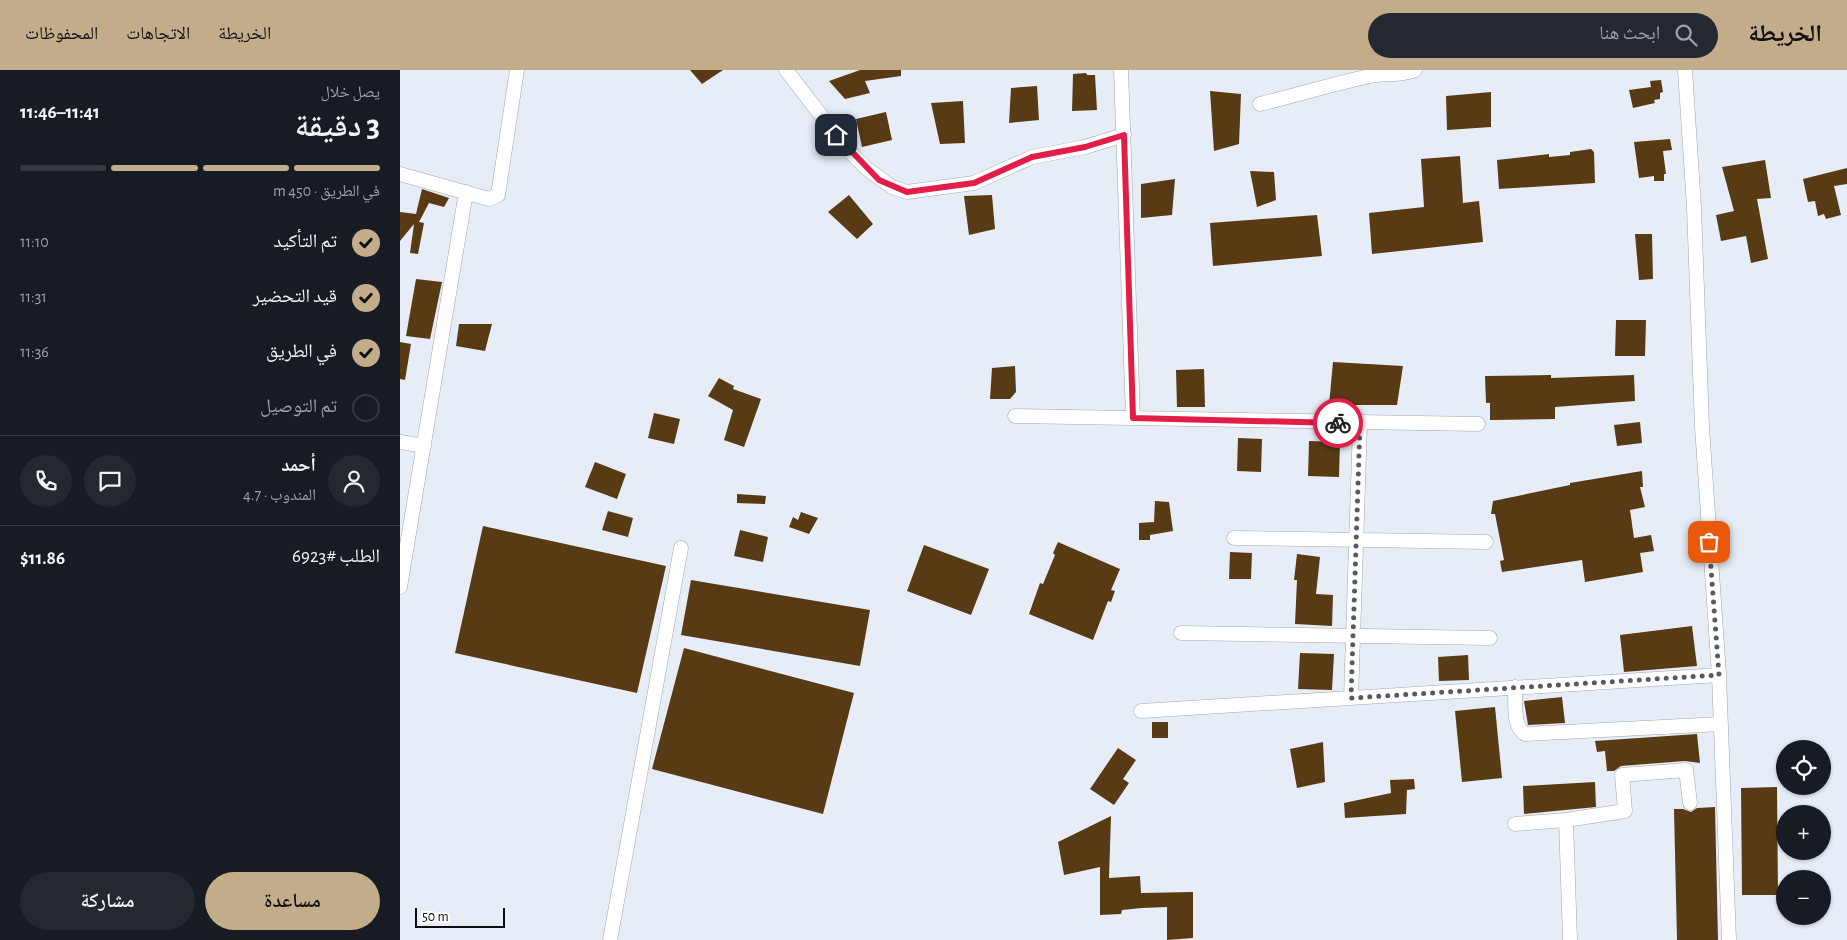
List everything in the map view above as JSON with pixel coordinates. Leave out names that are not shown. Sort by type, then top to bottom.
[{"type":"street","points":[[400,174],[489,199],[498,195],[517,70]]},
{"type":"street","points":[[786,70],[848,149],[867,169],[892,187],[907,192],[974,183],[1032,157],[1085,147],[1124,135]]},
{"type":"street","points":[[1121,70],[1133,418]]},
{"type":"street","points":[[1260,104],[1371,76],[1390,73],[1403,75],[1416,70]]},
{"type":"street","points":[[1686,70],[1702,427],[1719,675],[1729,940]]},
{"type":"street","points":[[400,587],[466,192]]},
{"type":"street","points":[[1015,416],[1360,424],[1478,424]]},
{"type":"street","points":[[1351,698],[1360,424]]},
{"type":"street","points":[[400,442],[424,446]]},
{"type":"street","points":[[1234,538],[1486,542]]},
{"type":"street","points":[[610,940],[681,548]]},
{"type":"street","points":[[1180,633],[1490,638]]},
{"type":"street","points":[[1141,710],[1719,675]]},
{"type":"street","points":[[1515,687],[1517,722],[1520,730],[1525,734],[1721,724]]},
{"type":"street","points":[[1515,824],[1566,820],[1625,811],[1622,775],[1686,770],[1690,803]]},
{"type":"street","points":[[1566,820],[1570,940]]},
{"type":"building","points":[[690,70],[723,70],[702,84]]},
{"type":"building","points":[[860,70],[901,70],[901,76],[865,81],[870,93],[845,99],[829,81]]},
{"type":"building","points":[[1086,73],[1087,75],[1095,75],[1097,110],[1072,111],[1073,74]]},
{"type":"building","points":[[1661,80],[1663,92],[1660,93],[1660,99],[1654,100],[1655,103],[1633,108],[1629,90],[1651,87],[1650,81]]},
{"type":"building","points":[[1037,86],[1039,120],[1009,123],[1011,88]]},
{"type":"building","points":[[1210,91],[1241,94],[1239,144],[1214,151]]},
{"type":"building","points":[[1491,92],[1491,127],[1447,130],[1446,96]]},
{"type":"building","points":[[963,101],[965,143],[940,144],[931,103]]},
{"type":"building","points":[[886,112],[892,140],[862,147],[856,119]]},
{"type":"building","points":[[1670,139],[1672,150],[1663,151],[1666,174],[1664,174],[1664,181],[1654,181],[1654,176],[1639,178],[1634,142]]},
{"type":"building","points":[[1591,149],[1594,152],[1595,183],[1499,189],[1497,160],[1549,154],[1549,157],[1570,155],[1570,152]]},
{"type":"building","points":[[1460,156],[1463,203],[1479,201],[1483,242],[1372,254],[1369,213],[1424,207],[1421,159]]},
{"type":"building","points":[[1765,160],[1771,198],[1757,199],[1768,259],[1751,263],[1746,236],[1721,241],[1716,215],[1734,211],[1722,167]]},
{"type":"building","points":[[1847,168],[1847,184],[1834,186],[1841,215],[1826,219],[1824,214],[1818,216],[1815,201],[1808,202],[1803,179]]},
{"type":"building","points":[[1250,171],[1274,172],[1276,200],[1257,207]]},
{"type":"building","points":[[1175,179],[1172,215],[1141,218],[1141,184]]},
{"type":"building","points":[[422,189],[449,198],[444,207],[429,203],[419,222],[424,223],[418,254],[410,253],[414,224],[400,241],[400,212],[416,214]]},
{"type":"building","points":[[849,195],[873,224],[857,239],[828,212]]},
{"type":"building","points":[[992,195],[995,229],[969,235],[964,196]]},
{"type":"building","points":[[1317,215],[1322,256],[1213,266],[1210,223]]},
{"type":"building","points":[[1635,234],[1652,234],[1653,279],[1639,280]]},
{"type":"building","points":[[416,279],[442,282],[430,339],[406,336]]},
{"type":"building","points":[[1616,320],[1646,320],[1645,356],[1615,356]]},
{"type":"building","points":[[459,324],[492,324],[485,351],[456,346]]},
{"type":"building","points":[[400,342],[411,344],[405,380],[400,379]]},
{"type":"building","points":[[1333,362],[1403,366],[1397,405],[1329,405]]},
{"type":"building","points":[[1015,366],[1016,392],[1010,399],[990,399],[992,368]]},
{"type":"building","points":[[1204,369],[1205,407],[1177,407],[1176,370]]},
{"type":"building","points":[[1551,375],[1551,378],[1634,375],[1635,401],[1555,407],[1555,419],[1490,420],[1490,403],[1486,403],[1485,376]]},
{"type":"building","points":[[719,378],[734,386],[733,389],[761,399],[744,447],[724,440],[733,410],[708,396]]},
{"type":"building","points":[[654,413],[680,419],[674,444],[648,438]]},
{"type":"building","points":[[1640,422],[1642,443],[1617,446],[1614,425]]},
{"type":"building","points":[[1238,438],[1262,439],[1261,472],[1237,471]]},
{"type":"building","points":[[1309,441],[1340,442],[1339,477],[1308,476]]},
{"type":"building","points":[[595,462],[626,474],[617,499],[585,487]]},
{"type":"building","points":[[1642,471],[1643,487],[1640,487],[1645,507],[1630,510],[1634,538],[1651,535],[1654,551],[1640,553],[1643,572],[1585,582],[1582,560],[1502,572],[1500,561],[1504,560],[1495,514],[1491,514],[1493,501],[1570,485],[1570,483]]},
{"type":"building","points":[[737,494],[766,496],[765,504],[737,503]]},
{"type":"building","points":[[1155,501],[1169,502],[1173,531],[1150,535],[1150,540],[1139,540],[1139,523],[1154,522]]},
{"type":"building","points":[[608,511],[633,518],[628,537],[602,530]]},
{"type":"building","points":[[801,512],[818,518],[809,534],[789,527],[793,517],[798,520]]},
{"type":"building","points":[[483,526],[666,566],[637,693],[455,653]]},
{"type":"building","points":[[740,530],[768,537],[763,562],[734,556]]},
{"type":"building","points":[[1058,542],[1120,569],[1111,590],[1115,591],[1111,602],[1108,601],[1093,640],[1029,614],[1040,583],[1043,584],[1055,555],[1053,553]]},
{"type":"building","points":[[924,545],[989,569],[971,615],[907,591]]},
{"type":"building","points":[[1230,552],[1252,553],[1251,579],[1229,579]]},
{"type":"building","points":[[1297,554],[1320,557],[1316,594],[1333,595],[1332,626],[1295,624],[1297,580],[1294,580]]},
{"type":"building","points":[[691,580],[870,610],[860,666],[681,635]]},
{"type":"building","points":[[1692,626],[1697,666],[1624,672],[1620,635]]},
{"type":"building","points":[[684,648],[854,693],[823,814],[652,769]]},
{"type":"building","points":[[1300,653],[1334,654],[1332,690],[1298,689]]},
{"type":"building","points":[[1468,655],[1469,680],[1439,681],[1438,657]]},
{"type":"building","points":[[1562,697],[1565,723],[1528,725],[1524,701]]},
{"type":"building","points":[[1495,707],[1502,778],[1462,782],[1455,711]]},
{"type":"building","points":[[1152,722],[1168,722],[1168,738],[1152,738]]},
{"type":"building","points":[[1697,734],[1700,763],[1685,761],[1621,766],[1614,771],[1607,771],[1605,751],[1597,752],[1595,741]]},
{"type":"building","points":[[1323,742],[1325,782],[1297,788],[1290,749]]},
{"type":"building","points":[[1118,748],[1136,760],[1123,779],[1129,783],[1114,805],[1090,789]]},
{"type":"building","points":[[1414,779],[1415,789],[1407,790],[1406,814],[1345,818],[1344,803],[1391,793],[1390,780]]},
{"type":"building","points":[[1595,782],[1596,807],[1524,814],[1523,786]]},
{"type":"building","points":[[1776,787],[1776,860],[1778,860],[1778,870],[1776,870],[1776,895],[1742,895],[1741,788]]},
{"type":"building","points":[[1715,807],[1718,940],[1677,940],[1674,809],[1683,809],[1691,812],[1697,808]]},
{"type":"building","points":[[1111,816],[1109,878],[1140,876],[1141,893],[1193,892],[1193,938],[1167,940],[1167,907],[1122,910],[1121,914],[1100,915],[1100,867],[1064,875],[1058,842]]},
{"type":"way so far","points":[[1338,423],[1360,424],[1351,698],[1719,675],[1709,542]]},
{"type":"route","points":[[836,135],[879,180],[907,192],[974,183],[1032,157],[1085,147],[1124,135],[1133,418],[1338,423]]}]
